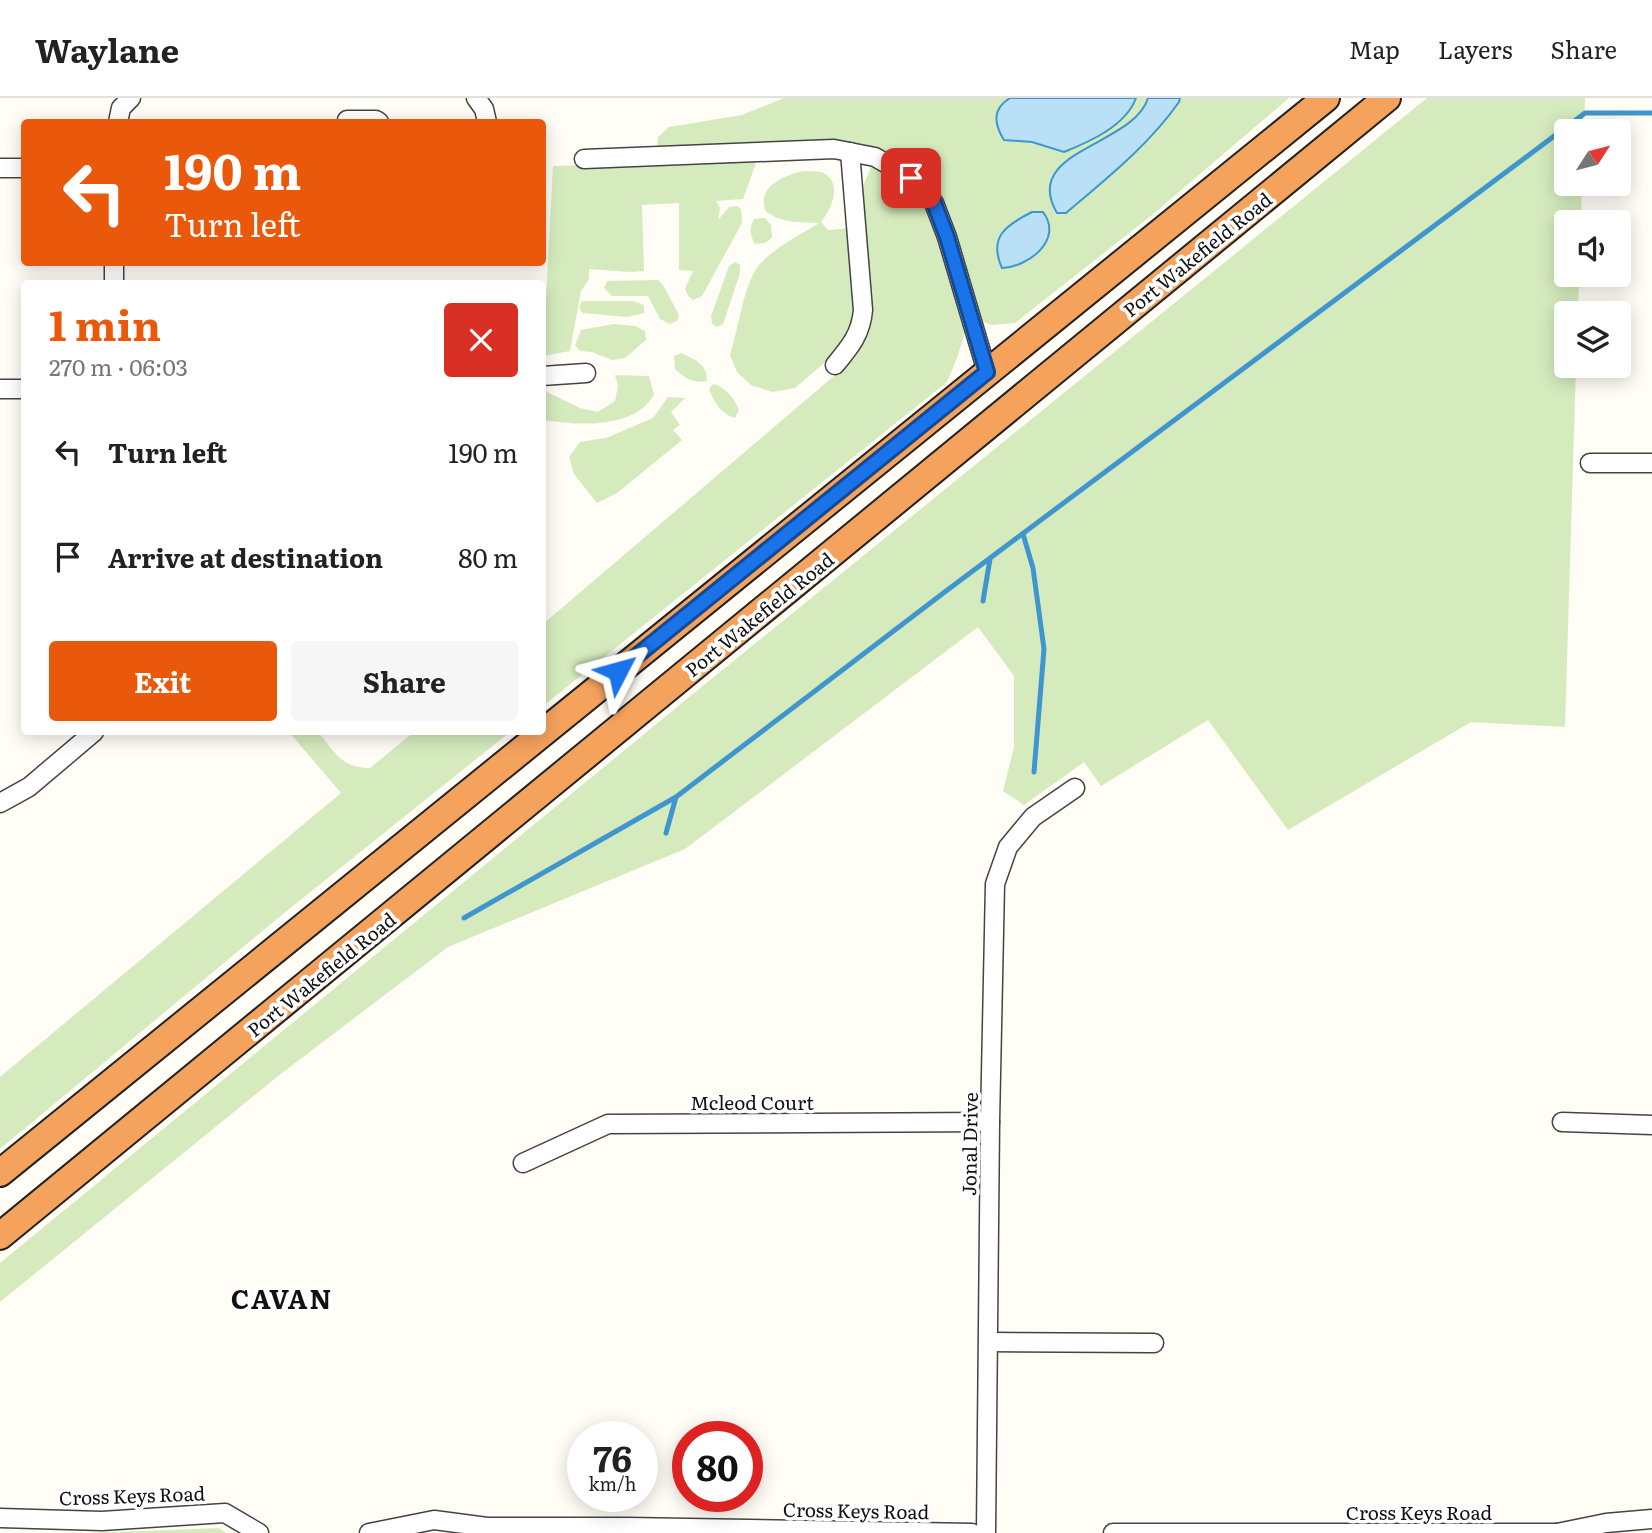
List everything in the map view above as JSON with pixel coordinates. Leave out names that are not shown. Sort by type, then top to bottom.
[{"type":"highway","name":"Port Wakefield Road","points":[[0,1236],[1387,98]]},
{"type":"highway","name":"Port Wakefield Road","points":[[546,730],[1319,104]]},
{"type":"highway","name":"Port Wakefield Road","points":[[0,1173],[540,735]]},
{"type":"street","points":[[119,119],[121,108],[131,98]]},
{"type":"street","points":[[477,98],[484,109],[486,119]]},
{"type":"street","points":[[584,159],[834,149],[875,157],[911,178],[934,203],[947,237],[987,372]]},
{"type":"street","points":[[835,365],[858,337],[862,326],[850,152]]},
{"type":"street","points":[[0,168],[21,168]]},
{"type":"street","points":[[546,376],[586,373]]},
{"type":"street","points":[[0,389],[21,389]]},
{"type":"street","points":[[1590,463],[1652,463]]},
{"type":"street","points":[[0,803],[29,787],[90,735]]},
{"type":"street","name":"Jonal Drive","points":[[986,1533],[995,884],[1008,847],[1033,817],[1075,788]]},
{"type":"street","name":"Mcleod Court","points":[[523,1163],[608,1124],[990,1122]]},
{"type":"street","points":[[1562,1122],[1652,1125]]},
{"type":"street","points":[[989,1342],[1154,1343]]},
{"type":"street","name":"Cross Keys Road","points":[[0,1518],[102,1521],[225,1513],[259,1533]]},
{"type":"street","name":"Cross Keys Road","points":[[1113,1533],[1557,1533],[1606,1523],[1652,1519]]},
{"type":"street","name":"Cross Keys Road","points":[[369,1533],[434,1520],[487,1527],[972,1533]]},
{"type":"street","name":"Cross Keys Road","points":[[456,1533],[487,1527]]},
{"type":"green space","points":[[784,98],[1289,98],[1152,215],[1015,323],[991,325],[970,316],[947,382],[546,704],[546,621],[855,358],[865,339],[871,315],[863,209],[864,184],[875,157],[657,157],[658,137],[669,127],[742,115]]},
{"type":"green space","points":[[1427,98],[1585,98],[1584,119],[1554,119],[1554,196],[1582,196],[1581,210],[1554,210],[1554,287],[1579,287],[1578,301],[1554,301],[1554,378],[1576,378],[1565,727],[1471,722],[1288,830],[1208,720],[1101,786],[1084,762],[1024,805],[1003,791],[1014,747],[1014,676],[978,627],[685,849],[448,947],[282,1073],[0,1302],[0,1263],[688,698]]},
{"type":"green space","points":[[757,160],[743,199],[716,201],[720,208],[718,220],[729,207],[737,206],[741,209],[742,223],[702,296],[693,300],[688,296],[685,289],[693,271],[679,270],[679,203],[642,205],[644,271],[589,269],[589,279],[581,291],[570,351],[546,355],[553,166]]},
{"type":"green space","points":[[803,171],[821,172],[832,182],[832,203],[821,222],[828,230],[853,228],[857,314],[852,332],[830,358],[795,388],[772,392],[751,385],[737,372],[730,355],[746,293],[755,271],[774,251],[819,223],[794,222],[765,210],[764,198],[771,186],[783,178]]},
{"type":"green space","points":[[765,218],[771,225],[772,238],[765,243],[755,244],[751,232],[752,223],[754,219]]},
{"type":"green space","points":[[735,262],[740,265],[740,273],[723,324],[717,327],[712,324],[711,316],[729,266]]},
{"type":"green space","points":[[658,280],[679,315],[677,321],[670,324],[660,319],[648,296],[612,296],[604,288],[607,281]]},
{"type":"green space","points":[[582,301],[633,301],[644,305],[644,313],[627,317],[583,313],[579,308]]},
{"type":"green space","points":[[614,324],[635,326],[645,331],[646,340],[625,358],[612,360],[592,352],[580,351],[575,345],[581,330]]},
{"type":"green space","points":[[681,353],[702,366],[707,381],[690,380],[675,369],[674,356]]},
{"type":"green space","points":[[615,375],[649,376],[654,394],[645,406],[620,419],[588,423],[546,420],[546,391],[580,408],[598,412],[615,401],[618,386]]},
{"type":"green space","points":[[713,384],[725,390],[735,402],[739,410],[735,418],[726,414],[716,403],[709,389]]},
{"type":"green space","points":[[668,397],[685,398],[671,412],[680,425],[673,430],[682,440],[617,493],[597,503],[574,474],[569,457],[580,442],[606,438],[653,418]]},
{"type":"green space","points":[[292,735],[320,735],[345,762],[370,768],[410,735],[506,735],[278,918],[0,1149],[0,1077],[341,793]]},
{"type":"green space","points":[[219,1528],[226,1533],[89,1533]]},
{"type":"water","points":[[1010,98],[1136,98],[1124,117],[1106,132],[1064,152],[1032,142],[1004,140],[996,117],[1000,107]]},
{"type":"water","points":[[1148,98],[1180,98],[1167,118],[1126,161],[1066,213],[1057,213],[1050,192],[1054,175],[1066,162],[1139,114]]},
{"type":"water","points":[[1032,212],[1043,212],[1048,222],[1046,242],[1022,263],[1002,268],[998,257],[998,240],[1007,227]]},
{"type":"waterway","points":[[464,918],[676,797],[946,591],[1585,113],[1652,113]]},
{"type":"waterway","points":[[1023,534],[1033,568],[1044,649],[1034,772]]},
{"type":"waterway","points":[[983,601],[990,559]]},
{"type":"waterway","points":[[666,833],[676,797]]},
{"type":"district","name":"CAVAN","points":[[282,1297]]},
{"type":"route","points":[[618,671],[987,372],[947,237],[934,203],[911,178]]}]
